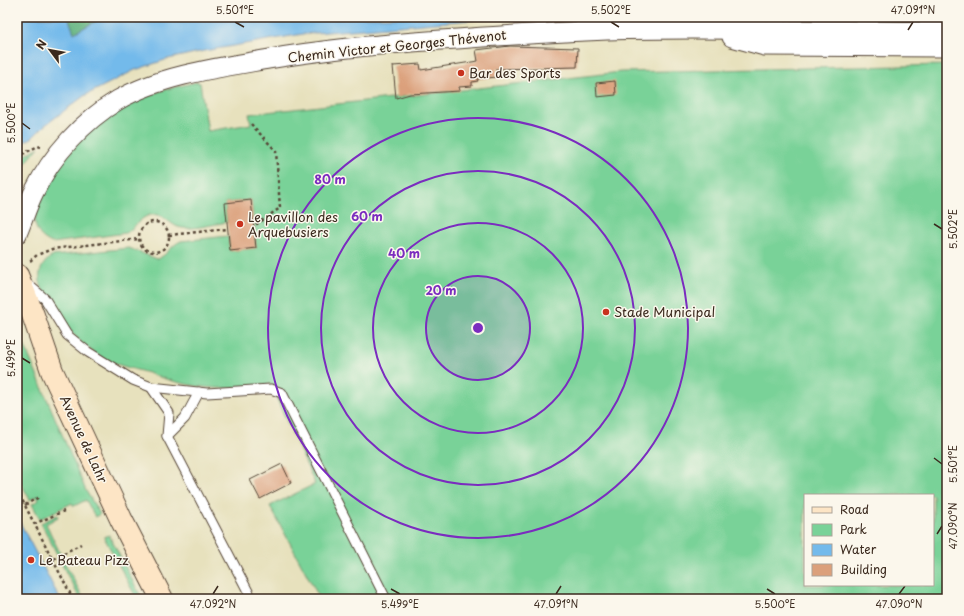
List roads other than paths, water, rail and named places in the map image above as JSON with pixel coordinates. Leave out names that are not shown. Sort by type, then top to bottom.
[{"type":"main road","name":"Avenue de Lahr","points":[[18,277],[52,371],[121,519],[162,599]]},
{"type":"street","name":"Chemin Victor et Georges Thévenot","points":[[17,234],[33,193],[44,174],[75,134],[90,120],[121,98],[182,76],[316,51],[511,35],[607,30],[947,32]]},
{"type":"street","name":"Chemin Victor et Georges Thévenot","points":[[710,30],[765,46],[947,47]]},
{"type":"lane","points":[[18,277],[45,299],[67,335],[88,352],[133,380],[151,387],[199,392],[271,389],[282,393],[386,599]]},
{"type":"lane","points":[[151,387],[169,413],[167,436],[252,599]]},
{"type":"lane","points":[[167,436],[185,418],[199,392]]},
{"type":"water","points":[[17,17],[68,17],[74,33],[104,17],[507,17],[303,34],[204,51],[168,59],[135,70],[84,96],[44,126],[32,138],[17,145]]},
{"type":"water","points":[[701,17],[947,17],[947,22],[940,21]]},
{"type":"water","points":[[17,517],[60,599],[17,599]]},
{"type":"place","name":"Bar des Sports","points":[[461,73]]},
{"type":"place","name":"Le pavillon des Arquebusiers","points":[[240,224]]},
{"type":"place","name":"Stade Municipal","points":[[606,312]]},
{"type":"place","name":"Le Bateau Pizz","points":[[31,560]]}]
